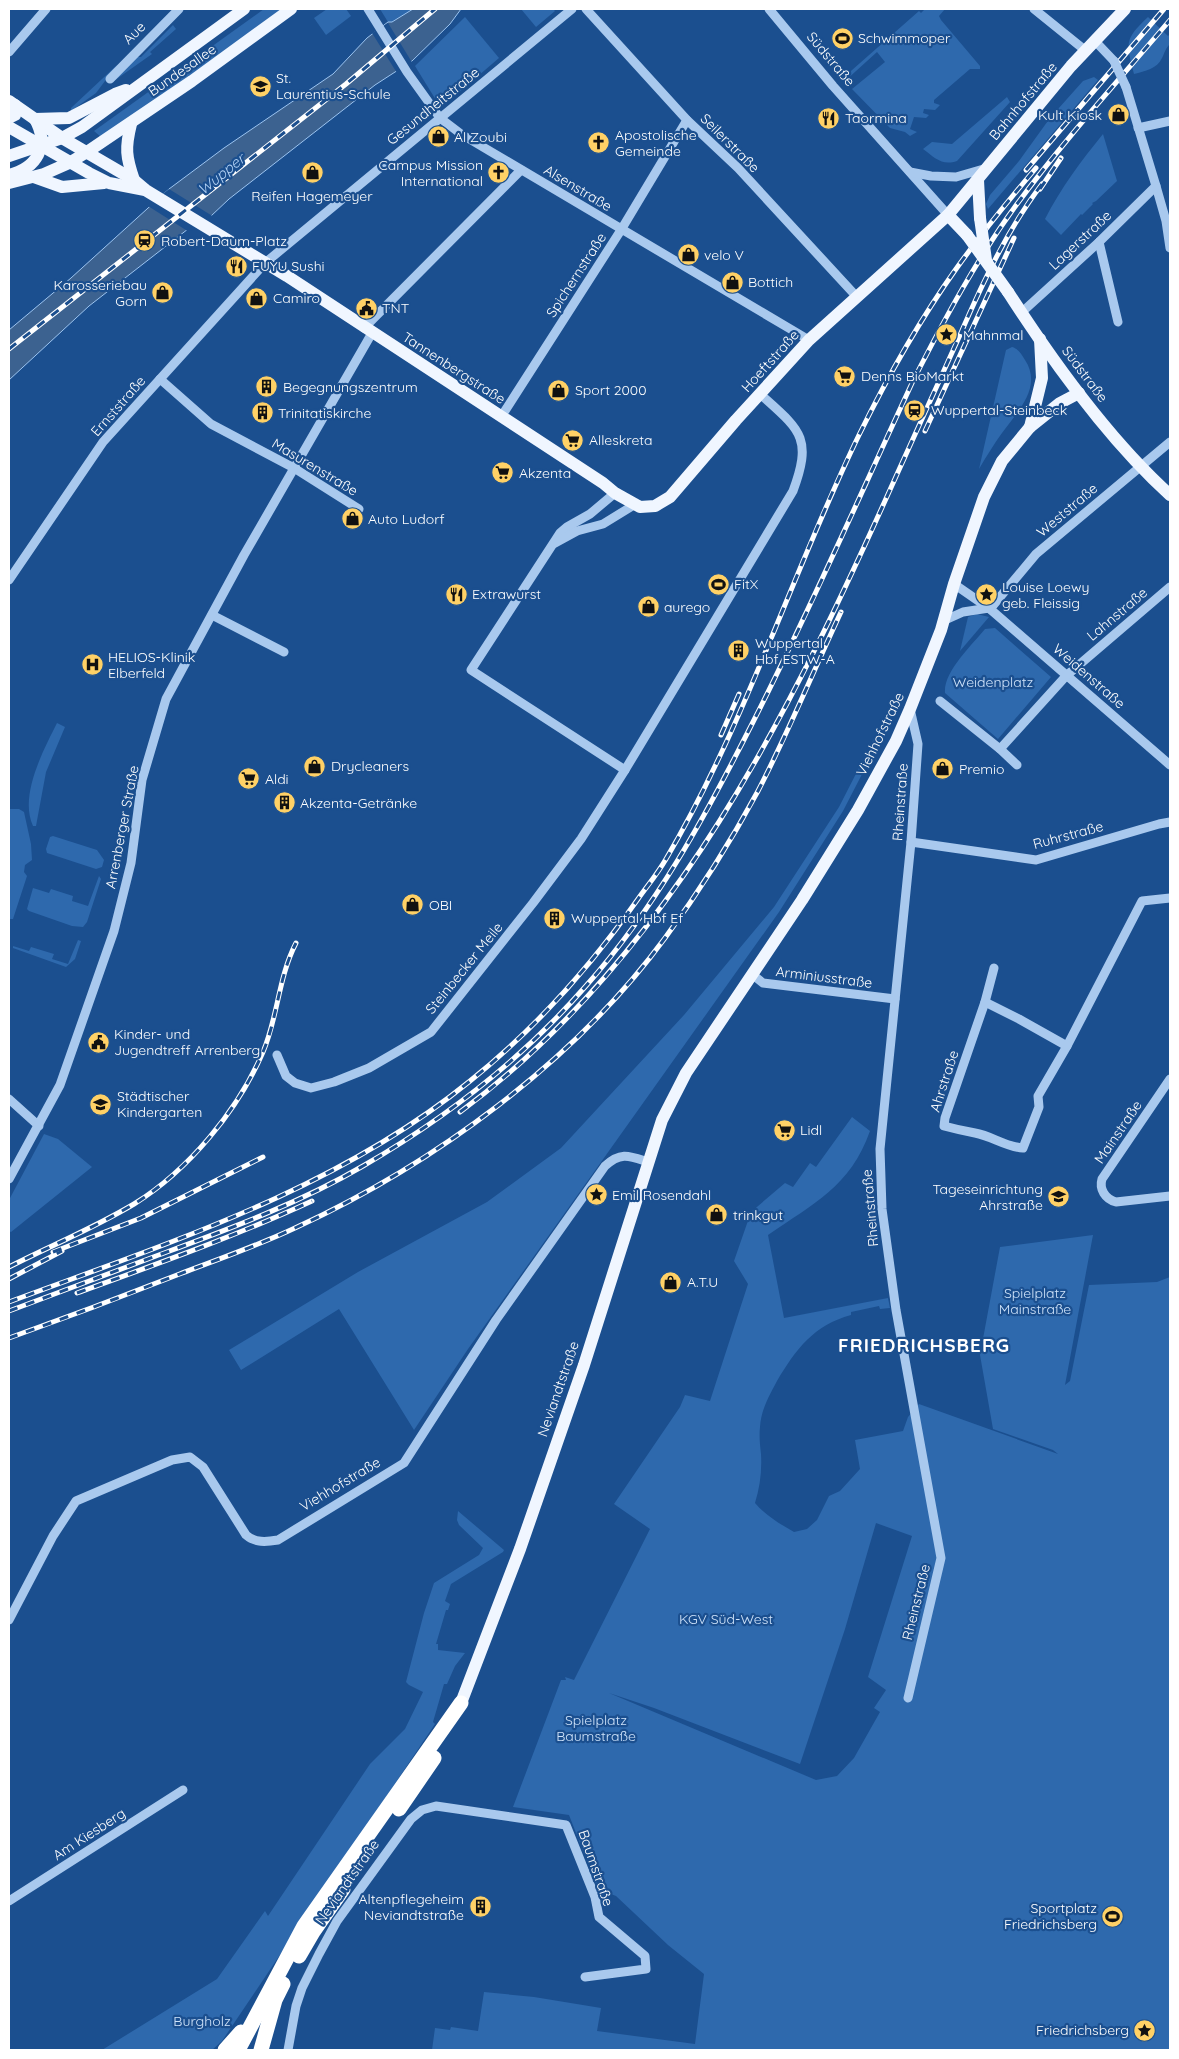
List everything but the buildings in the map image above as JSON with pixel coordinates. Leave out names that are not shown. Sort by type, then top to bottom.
[{"type":"highway","points":[[252,2050],[275,2000],[313,1932],[445,1740],[454,1724],[461,1703]]},
{"type":"highway","points":[[238,2050],[304,1926],[461,1703]]},
{"type":"highway","points":[[261,2050],[275,2000]]},
{"type":"highway","points":[[225,2050],[254,2018]]},
{"type":"main road","name":"Bundesallee","points":[[40,146],[62,138],[88,123],[244,9]]},
{"type":"main road","name":"Bundesallee","points":[[69,163],[131,124],[291,9]]},
{"type":"main road","name":"Bahnhofstraße","points":[[948,215],[1090,46],[1125,9]]},
{"type":"main road","points":[[35,119],[69,118],[115,94],[136,88]]},
{"type":"main road","points":[[9,118],[15,115],[12,103]]},
{"type":"main road","points":[[12,103],[62,138],[134,180],[153,194]]},
{"type":"main road","points":[[9,175],[31,165],[38,155],[40,146],[38,124],[35,119]]},
{"type":"main road","points":[[131,124],[126,159],[134,180]]},
{"type":"main road","points":[[9,127],[69,163],[109,183]]},
{"type":"main road","points":[[9,156],[40,146]]},
{"type":"main road","points":[[9,183],[34,177],[69,163]]},
{"type":"main road","points":[[34,177],[62,187],[96,182],[109,183],[153,194]]},
{"type":"main road","points":[[978,180],[980,218],[987,263]]},
{"type":"main road","name":"Tannenbergstraße","points":[[153,194],[265,263],[615,493]]},
{"type":"main road","name":"Hoeftstraße","points":[[615,493],[634,504],[647,507],[655,506],[666,500],[809,340],[948,215]]},
{"type":"main road","name":"Südstraße","points":[[948,215],[967,235],[1079,393],[1141,466],[1170,495]]},
{"type":"main road","points":[[1030,427],[1042,378],[1040,339]]},
{"type":"main road","name":"Viehhofstraße","points":[[680,1083],[703,1046],[753,975],[858,810],[910,709],[944,621],[954,584],[992,479],[1015,444],[1030,427],[1060,403],[1079,393]]},
{"type":"main road","name":"Neviandtstraße","points":[[461,1703],[520,1549],[584,1365],[662,1120],[680,1083]]},
{"type":"street","points":[[9,52],[46,9]]},
{"type":"street","name":"Aue","points":[[110,79],[179,9]]},
{"type":"street","name":"Gesundheitstraße","points":[[265,263],[572,9]]},
{"type":"street","name":"Seilerstraße","points":[[586,9],[687,120],[738,168],[856,296]]},
{"type":"street","name":"Südstraße","points":[[769,9],[833,86],[948,215]]},
{"type":"street","points":[[1034,9],[1114,61],[1126,88],[1168,220],[1170,248]]},
{"type":"street","name":"Alsenstraße","points":[[371,11],[407,72],[440,118],[461,134],[809,340]]},
{"type":"street","name":"Spichernstraße","points":[[501,417],[622,230],[687,120]]},
{"type":"street","points":[[1138,128],[1170,121]]},
{"type":"street","points":[[910,172],[931,176],[956,177],[988,168]]},
{"type":"street","name":"Arrenberger Straße","points":[[9,1179],[60,1085],[114,930],[133,854],[142,780],[166,699],[368,330],[521,170]]},
{"type":"street","name":"Lagerstraße","points":[[1021,313],[1099,242],[1156,186]]},
{"type":"street","points":[[1099,242],[1118,322]]},
{"type":"street","name":"Ernststraße","points":[[9,580],[104,442],[265,263]]},
{"type":"street","name":"Masurenstraße","points":[[160,379],[211,424],[294,468],[359,509]]},
{"type":"street","name":"Steinbecker Meile","points":[[277,1055],[286,1076],[295,1084],[311,1088],[334,1082],[369,1068],[431,1032],[581,839],[625,770],[792,491],[801,469],[802,441],[796,430],[760,394]]},
{"type":"street","name":"Weststraße","points":[[989,609],[1036,554],[1170,442]]},
{"type":"street","points":[[615,493],[590,514],[560,533],[471,670],[625,770]]},
{"type":"street","points":[[553,545],[577,531],[603,524],[634,504]]},
{"type":"street","name":"Weidenstraße","points":[[954,584],[989,609],[1170,765]]},
{"type":"street","name":"Lahnstraße","points":[[1000,749],[1066,676],[1170,587]]},
{"type":"street","points":[[944,621],[964,612],[989,609]]},
{"type":"street","points":[[212,615],[284,652]]},
{"type":"street","points":[[940,701],[1017,765]]},
{"type":"street","name":"Rheinstraße","points":[[908,1698],[941,1558],[896,1310],[880,1187],[880,1149],[911,842],[918,744],[910,709]]},
{"type":"street","name":"Ruhrstraße","points":[[911,842],[1036,860],[1170,822]]},
{"type":"street","name":"Ahrstraße","points":[[994,968],[944,1126],[963,1132],[976,1133],[1010,1146],[1024,1148],[1039,1107],[1038,1096],[1067,1046],[1142,901],[1170,898]]},
{"type":"street","name":"Arminiusstraße","points":[[753,975],[763,983],[895,999]]},
{"type":"street","points":[[984,1002],[1067,1046]]},
{"type":"street","name":"Mainstraße","points":[[1170,1079],[1102,1179],[1101,1184],[1104,1194],[1111,1201],[1116,1202],[1170,1196]]},
{"type":"street","points":[[9,1099],[39,1126]]},
{"type":"street","name":"Viehhofstraße","points":[[10,1615],[53,1536],[76,1501],[172,1460],[190,1457],[196,1460],[210,1477],[246,1535],[260,1541],[278,1540],[404,1463],[496,1320],[605,1166],[613,1159],[622,1156],[648,1162]]},
{"type":"street","name":"Am Kiesberg","points":[[9,1901],[183,1790]]},
{"type":"street","name":"Baumstraße","points":[[436,1806],[566,1825],[595,1897],[599,1917],[645,1956],[646,1969],[584,1977]]},
{"type":"street","name":"Neviandtstraße","points":[[288,2050],[296,2006],[302,1988],[337,1921],[411,1819],[422,1810],[436,1806]]},
{"type":"green space","points":[[264,9],[282,9],[224,52],[101,137],[94,131]]},
{"type":"green space","points":[[327,9],[346,9],[351,16],[326,35],[314,18]]},
{"type":"green space","points":[[380,9],[413,9],[392,22],[388,22]]},
{"type":"green space","points":[[521,9],[553,9],[555,11],[536,27]]},
{"type":"green space","points":[[925,9],[945,9],[939,16],[941,20],[980,66],[980,69],[970,69],[934,100],[934,103],[940,105],[935,110],[924,109],[923,113],[929,115],[926,118],[914,117],[910,129],[917,132],[910,136],[905,132],[890,128],[852,89],[885,62],[877,52],[845,81],[843,78],[919,11],[921,13]]},
{"type":"green space","points":[[465,17],[499,58],[443,106],[439,105],[415,66]]},
{"type":"green space","points":[[1148,17],[1168,36],[1170,34],[1170,44],[1157,65],[1134,74],[1129,55],[1129,42],[1135,31]]},
{"type":"green space","points":[[173,25],[176,29],[150,52],[152,54],[110,82],[136,57],[141,57]]},
{"type":"green space","points":[[117,65],[96,93],[71,111],[71,108]]},
{"type":"green space","points":[[1094,77],[1098,80],[988,209],[986,204],[990,195],[1019,161],[1050,118],[1083,81]]},
{"type":"green space","points":[[1007,97],[1010,102],[957,161],[943,162],[923,149],[932,142],[952,144]]},
{"type":"green space","points":[[1103,134],[1117,181],[1092,203],[1061,235],[1045,219],[1072,175]]},
{"type":"green space","points":[[1012,347],[1020,352],[1030,370],[1030,389],[1021,408],[979,469],[1006,350]]},
{"type":"green space","points":[[977,614],[989,617],[960,651],[968,617]]},
{"type":"green space","name":"Weidenplatz","points":[[995,628],[1051,677],[998,739],[945,693],[949,676],[959,659],[985,629]]},
{"type":"green space","points":[[887,713],[892,716],[843,811],[779,912],[468,1349],[414,1430],[339,1309],[241,1370],[229,1350],[358,1272],[487,1202],[561,1148],[684,1015],[774,907],[839,807]]},
{"type":"green space","points":[[57,723],[65,727],[46,772],[36,826],[33,826],[29,814],[29,801],[34,774]]},
{"type":"green space","points":[[9,809],[19,809],[24,812],[31,844],[32,860],[25,865],[24,872],[27,876],[13,919],[9,919]]},
{"type":"green space","points":[[53,836],[97,850],[104,860],[102,867],[96,869],[47,853],[46,849],[50,837]]},
{"type":"green space","points":[[99,876],[101,879],[87,922],[83,927],[72,926],[27,909],[33,888],[49,893],[51,889],[73,896],[72,901],[88,906]]},
{"type":"green space","points":[[78,940],[81,941],[75,959],[66,967],[13,948],[13,946],[29,951],[31,947],[54,954],[52,959],[68,964]]},
{"type":"green space","points":[[852,1117],[870,1131],[862,1150],[841,1180],[815,1203],[768,1235],[784,1318],[888,1298],[890,1308],[880,1309],[879,1306],[851,1312],[851,1315],[838,1319],[816,1332],[791,1359],[766,1403],[760,1427],[761,1473],[755,1503],[768,1515],[794,1532],[807,1529],[817,1520],[829,1496],[840,1491],[860,1469],[855,1440],[903,1431],[908,1417],[919,1404],[1058,1454],[1053,1450],[993,1429],[980,1355],[1000,1247],[1093,1235],[1065,1385],[1070,1381],[1089,1285],[1157,1282],[1170,1277],[1170,2050],[432,2050],[435,2028],[450,2030],[451,2027],[478,2031],[484,1992],[534,1997],[601,2008],[597,2031],[695,2044],[704,1974],[668,1945],[616,1896],[598,1889],[569,1815],[513,1807],[561,1680],[566,1680],[565,1677],[574,1680],[650,1529],[614,1504],[680,1407],[685,1395],[710,1401],[748,1284],[734,1261],[751,1212],[785,1183],[793,1187],[810,1163],[816,1167]],"holes":[[[876,1523],[912,1536],[868,1677],[886,1690],[874,1708],[880,1712],[854,1758],[837,1776],[816,1780],[609,1693],[654,1708],[800,1764],[845,1629]]]},
{"type":"green space","points":[[44,1134],[58,1139],[92,1167],[11,1232],[9,1231],[9,1200]]},
{"type":"green space","name":"Burgholz","points":[[458,1511],[504,1550],[451,1584],[445,1601],[450,1604],[448,1610],[446,1610],[436,1644],[438,1644],[438,1650],[465,1653],[455,1666],[447,1684],[444,1684],[433,1722],[435,1724],[222,2041],[212,2050],[102,2050],[217,1979],[265,1911],[268,1916],[370,1764],[405,1729],[423,1692],[406,1682],[434,1583],[479,1555],[483,1548],[459,1525],[457,1520]]},
{"type":"water","name":"Wupper","points":[[413,9],[461,9],[450,24],[412,61],[375,85],[229,199],[211,216],[188,229],[89,306],[9,380],[9,330],[71,278],[169,189],[224,148],[333,74],[367,38],[388,22],[392,22]]},
{"type":"pier","points":[[388,23],[413,64],[397,73],[372,33]]},
{"type":"pier","points":[[169,189],[214,217],[189,232],[148,206]]},
{"type":"railway","points":[[9,349],[346,84],[435,9]]},
{"type":"railway","points":[[1026,170],[1164,9]]},
{"type":"railway","points":[[9,1311],[261,1216],[338,1180],[363,1166],[424,1128],[482,1086],[535,1039],[585,987],[635,925],[657,893],[717,792],[795,638],[913,381],[974,269],[1002,225],[1053,157],[1170,20]]},
{"type":"railway","points":[[1040,189],[1061,158]]},
{"type":"railway","points":[[9,1302],[129,1258],[249,1210],[307,1183],[364,1153],[418,1119],[470,1081],[517,1040],[561,996],[620,924],[656,874],[694,808],[744,703],[834,488],[859,435],[904,350],[956,269],[1036,168]]},
{"type":"railway","points":[[460,1112],[535,1049],[603,979],[664,903],[719,822],[769,737],[815,649],[858,561],[987,276],[1007,238],[1042,184]]},
{"type":"railway","points":[[925,431],[1014,238]]},
{"type":"railway","points":[[9,1338],[251,1247],[347,1202],[399,1173],[449,1141],[498,1106],[545,1067],[588,1027],[629,983],[678,921],[726,847],[758,791],[841,612]]},
{"type":"railway","points":[[721,735],[739,694]]},
{"type":"railway","points":[[9,1267],[88,1229],[134,1204],[174,1174],[210,1137],[240,1095],[253,1074],[263,1052],[272,1025],[285,970],[296,943]]},
{"type":"railway","points":[[53,1252],[141,1218],[263,1157]]},
{"type":"railway","points":[[77,1293],[225,1238],[312,1201]]},
{"type":"railway","points":[[9,1279],[62,1251]]},
{"type":"place","name":"Schwimmoper","points":[[842,38]]},
{"type":"place","name":"St. Laurentius-Schule","points":[[260,86]]},
{"type":"place","name":"Kult Kiosk","points":[[1118,115]]},
{"type":"place","name":"Taormina","points":[[829,118]]},
{"type":"place","name":"Al Zoubi","points":[[438,137]]},
{"type":"place","name":"Apostolische Gemeinde","points":[[599,143]]},
{"type":"place","name":"Reifen Hagemeyer","points":[[312,173]]},
{"type":"place","name":"Campus Mission International","points":[[499,173]]},
{"type":"place","name":"Robert-Daum-Platz","points":[[145,241]]},
{"type":"place","name":"velo V","points":[[688,255]]},
{"type":"place","name":"FUYU Sushi","points":[[236,266]]},
{"type":"place","name":"Bottich","points":[[732,282]]},
{"type":"place","name":"Karosseriebau Gorn","points":[[163,293]]},
{"type":"place","name":"Camiro","points":[[257,298]]},
{"type":"place","name":"TNT","points":[[366,308]]},
{"type":"place","name":"Mahnmal","points":[[947,335]]},
{"type":"place","name":"Denns BioMarkt","points":[[845,376]]},
{"type":"place","name":"Begegnungszentrum","points":[[267,387]]},
{"type":"place","name":"Sport 2000","points":[[559,390]]},
{"type":"place","name":"Wuppertal-Steinbeck","points":[[915,410]]},
{"type":"place","name":"Trinitatiskirche","points":[[262,413]]},
{"type":"place","name":"Alleskreta","points":[[573,440]]},
{"type":"place","name":"Akzenta","points":[[503,473]]},
{"type":"place","name":"Auto Ludorf","points":[[352,519]]},
{"type":"place","name":"FitX","points":[[718,584]]},
{"type":"place","name":"Extrawurst","points":[[456,594]]},
{"type":"place","name":"Louise Loewy geb. Fleissig","points":[[986,595]]},
{"type":"place","name":"aurego","points":[[648,607]]},
{"type":"place","name":"Wuppertal Hbf ESTW-A","points":[[739,651]]},
{"type":"place","name":"HELIOS-Klinik Elberfeld","points":[[92,665]]},
{"type":"place","name":"Drycleaners","points":[[315,766]]},
{"type":"place","name":"Premio","points":[[943,769]]},
{"type":"place","name":"Aldi","points":[[249,779]]},
{"type":"place","name":"Akzenta-Getränke","points":[[284,803]]},
{"type":"place","name":"OBI","points":[[413,905]]},
{"type":"place","name":"Wuppertal Hbf Ef","points":[[555,918]]},
{"type":"place","name":"Kinder- und Jugendtreff Arrenberg","points":[[98,1042]]},
{"type":"place","name":"Städtischer Kindergarten","points":[[101,1104]]},
{"type":"place","name":"Lidl","points":[[784,1130]]},
{"type":"place","name":"Emil Rosendahl","points":[[596,1195]]},
{"type":"place","name":"Tageseinrichtung Ahrstraße","points":[[1059,1197]]},
{"type":"place","name":"trinkgut","points":[[717,1215]]},
{"type":"place","name":"A.T.U","points":[[671,1282]]},
{"type":"place","name":"Altenpflegeheim Neviandtstraße","points":[[480,1907]]},
{"type":"place","name":"Sportplatz Friedrichsberg","points":[[1113,1916]]},
{"type":"place","name":"Friedrichsberg","points":[[1145,2030]]},
{"type":"district","name":"FRIEDRICHSBERG","points":[[924,1345]]},
{"type":"park label","name":"Spielplatz Mainstraße","points":[[1035,1302]]},
{"type":"park label","name":"KGV Süd-West","points":[[726,1619]]},
{"type":"park label","name":"Spielplatz Baumstraße","points":[[596,1728]]}]
